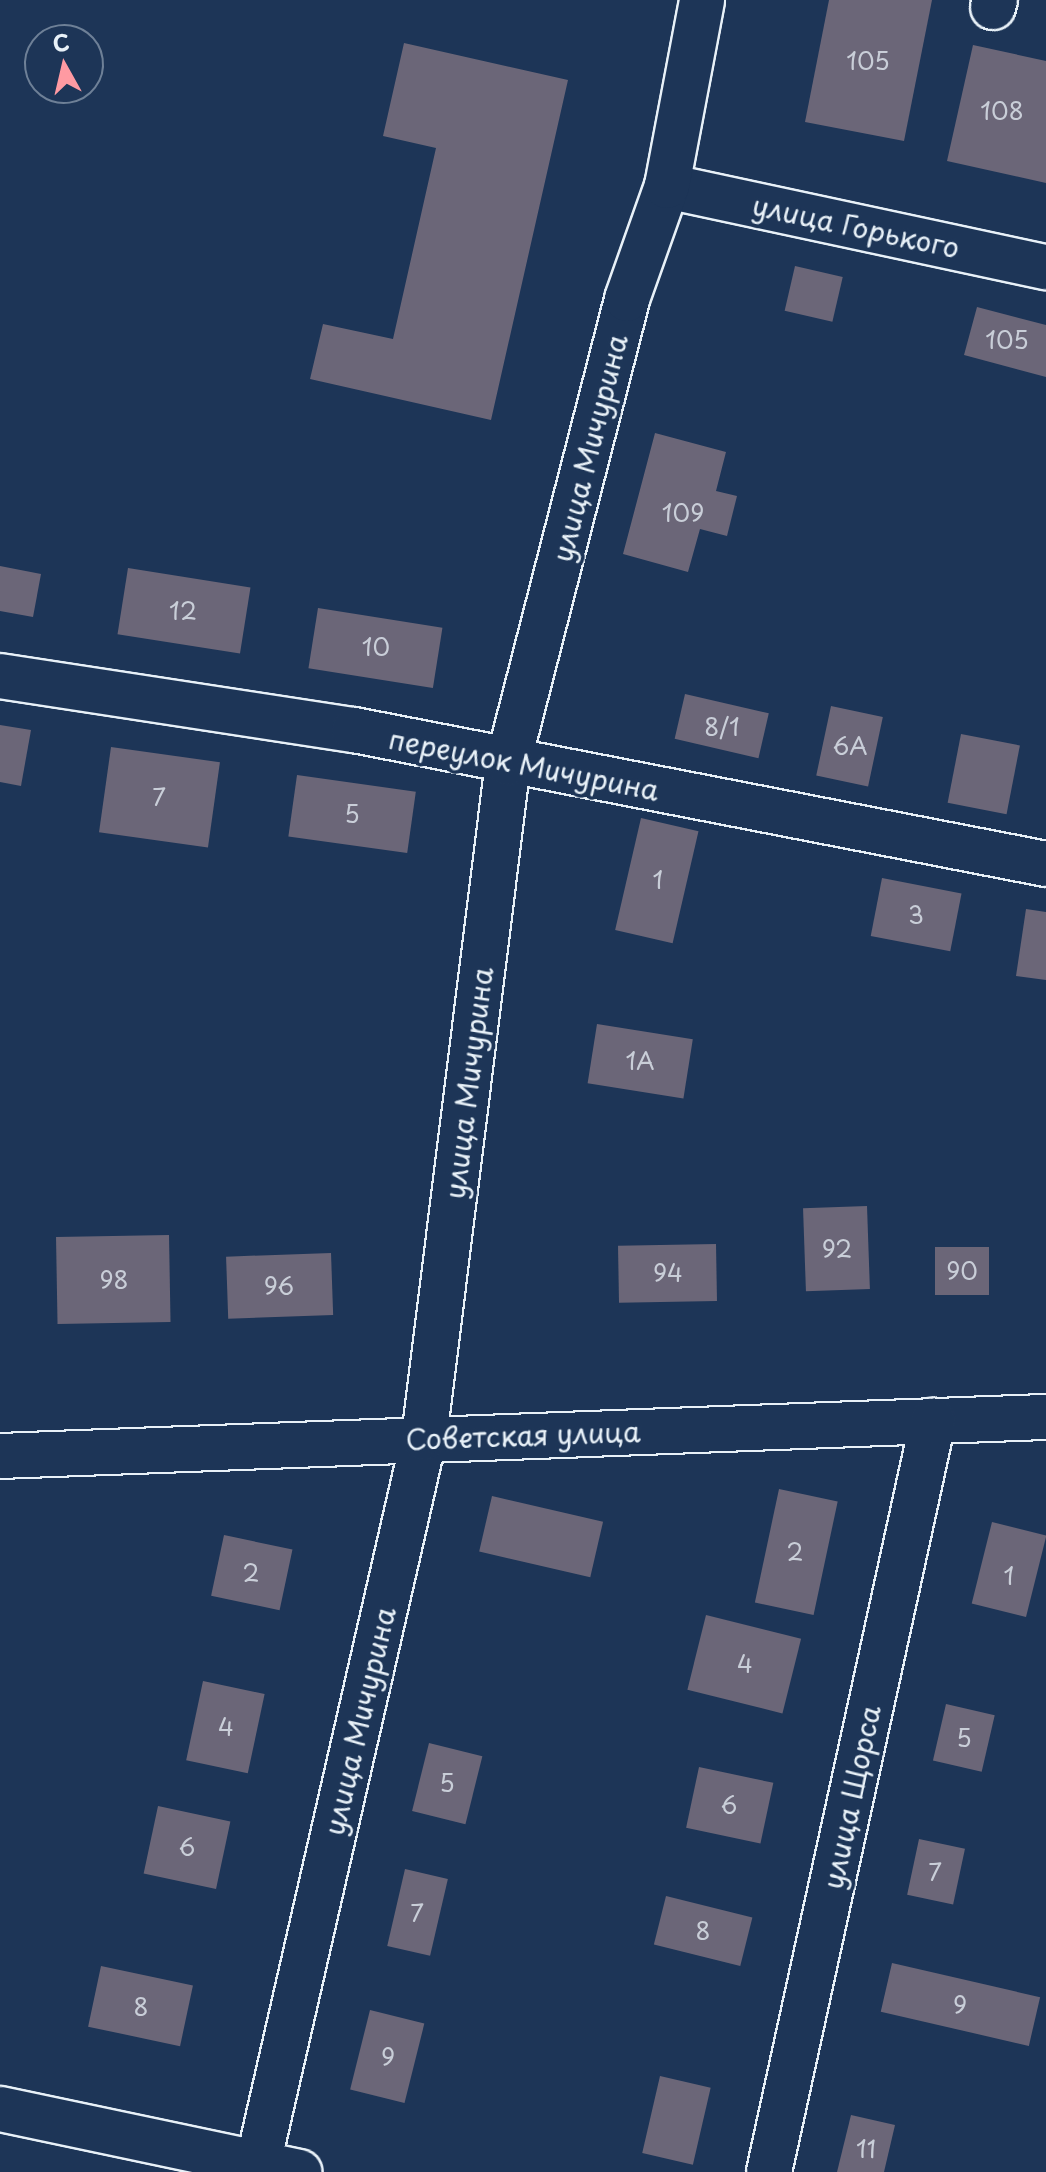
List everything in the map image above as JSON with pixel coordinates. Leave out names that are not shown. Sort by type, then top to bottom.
[{"type":"street","name":"улица Мичурина","points":[[271,2169],[424,1438],[508,763],[627,299],[667,186],[702,0]]},
{"type":"street","name":"улица Горького","points":[[667,186],[1046,267]]},
{"type":"street","name":"переулок Мичурина","points":[[0,676],[354,730],[508,763],[1046,864]]},
{"type":"street","name":"Советская улица","points":[[0,1456],[1046,1417]]},
{"type":"street","name":"улица Щорса","points":[[769,2172],[933,1421]]},
{"type":"street","points":[[0,2109],[271,2169]]},
{"type":"building","points":[[829,0],[932,0],[904,141],[805,122]]},
{"type":"building","points":[[404,43],[568,80],[491,420],[310,379],[323,324],[393,339],[436,148],[383,136]]},
{"type":"building","points":[[973,45],[1046,61],[1046,183],[947,161]]},
{"type":"building","points":[[795,266],[843,277],[832,322],[785,311]]},
{"type":"building","points":[[977,307],[1046,325],[1046,377],[964,355]]},
{"type":"building","points":[[655,433],[726,452],[716,491],[737,496],[727,536],[700,529],[688,572],[623,554]]},
{"type":"building","points":[[0,566],[41,574],[33,617],[0,611]]},
{"type":"building","points":[[128,568],[250,587],[240,654],[118,634]]},
{"type":"building","points":[[318,608],[442,628],[433,688],[308,668]]},
{"type":"building","points":[[685,694],[769,713],[758,758],[675,739]]},
{"type":"building","points":[[831,706],[883,717],[868,786],[816,775]]},
{"type":"building","points":[[0,725],[31,730],[21,786],[0,782]]},
{"type":"building","points":[[961,734],[1020,745],[1007,814],[948,803]]},
{"type":"building","points":[[111,747],[220,762],[208,847],[99,832]]},
{"type":"building","points":[[297,775],[416,792],[407,853],[288,836]]},
{"type":"building","points":[[641,818],[698,831],[673,943],[615,930]]},
{"type":"building","points":[[882,878],[962,893],[950,951],[871,936]]},
{"type":"building","points":[[1026,909],[1046,912],[1046,980],[1016,976]]},
{"type":"building","points":[[597,1024],[693,1039],[683,1098],[588,1083]]},
{"type":"building","points":[[867,1206],[870,1289],[806,1291],[803,1208]]},
{"type":"building","points":[[169,1235],[171,1322],[58,1324],[56,1237]]},
{"type":"building","points":[[716,1244],[717,1301],[619,1303],[618,1246]]},
{"type":"building","points":[[935,1247],[989,1247],[989,1295],[935,1295]]},
{"type":"building","points":[[331,1253],[333,1315],[228,1319],[226,1257]]},
{"type":"building","points":[[779,1489],[838,1501],[814,1615],[755,1602]]},
{"type":"building","points":[[492,1496],[603,1522],[590,1577],[479,1552]]},
{"type":"building","points":[[992,1522],[1046,1535],[1026,1617],[972,1604]]},
{"type":"building","points":[[224,1535],[292,1550],[280,1610],[211,1596]]},
{"type":"building","points":[[706,1615],[801,1639],[782,1713],[687,1690]]},
{"type":"building","points":[[203,1681],[265,1694],[248,1773],[186,1760]]},
{"type":"building","points":[[946,1704],[995,1715],[982,1772],[933,1761]]},
{"type":"building","points":[[429,1743],[482,1756],[465,1824],[412,1811]]},
{"type":"building","points":[[699,1767],[773,1783],[760,1843],[686,1828]]},
{"type":"building","points":[[158,1806],[230,1821],[216,1889],[144,1873]]},
{"type":"building","points":[[919,1839],[965,1849],[953,1905],[907,1895]]},
{"type":"building","points":[[405,1869],[448,1879],[430,1956],[387,1946]]},
{"type":"building","points":[[666,1896],[752,1918],[740,1966],[654,1945]]},
{"type":"building","points":[[892,1963],[1040,1997],[1029,2046],[881,2012]]},
{"type":"building","points":[[101,1966],[193,1986],[180,2046],[88,2027]]},
{"type":"building","points":[[370,2010],[424,2024],[404,2103],[350,2090]]},
{"type":"building","points":[[660,2076],[711,2088],[693,2165],[642,2153]]},
{"type":"building","points":[[851,2115],[895,2125],[884,2172],[837,2172]]}]
